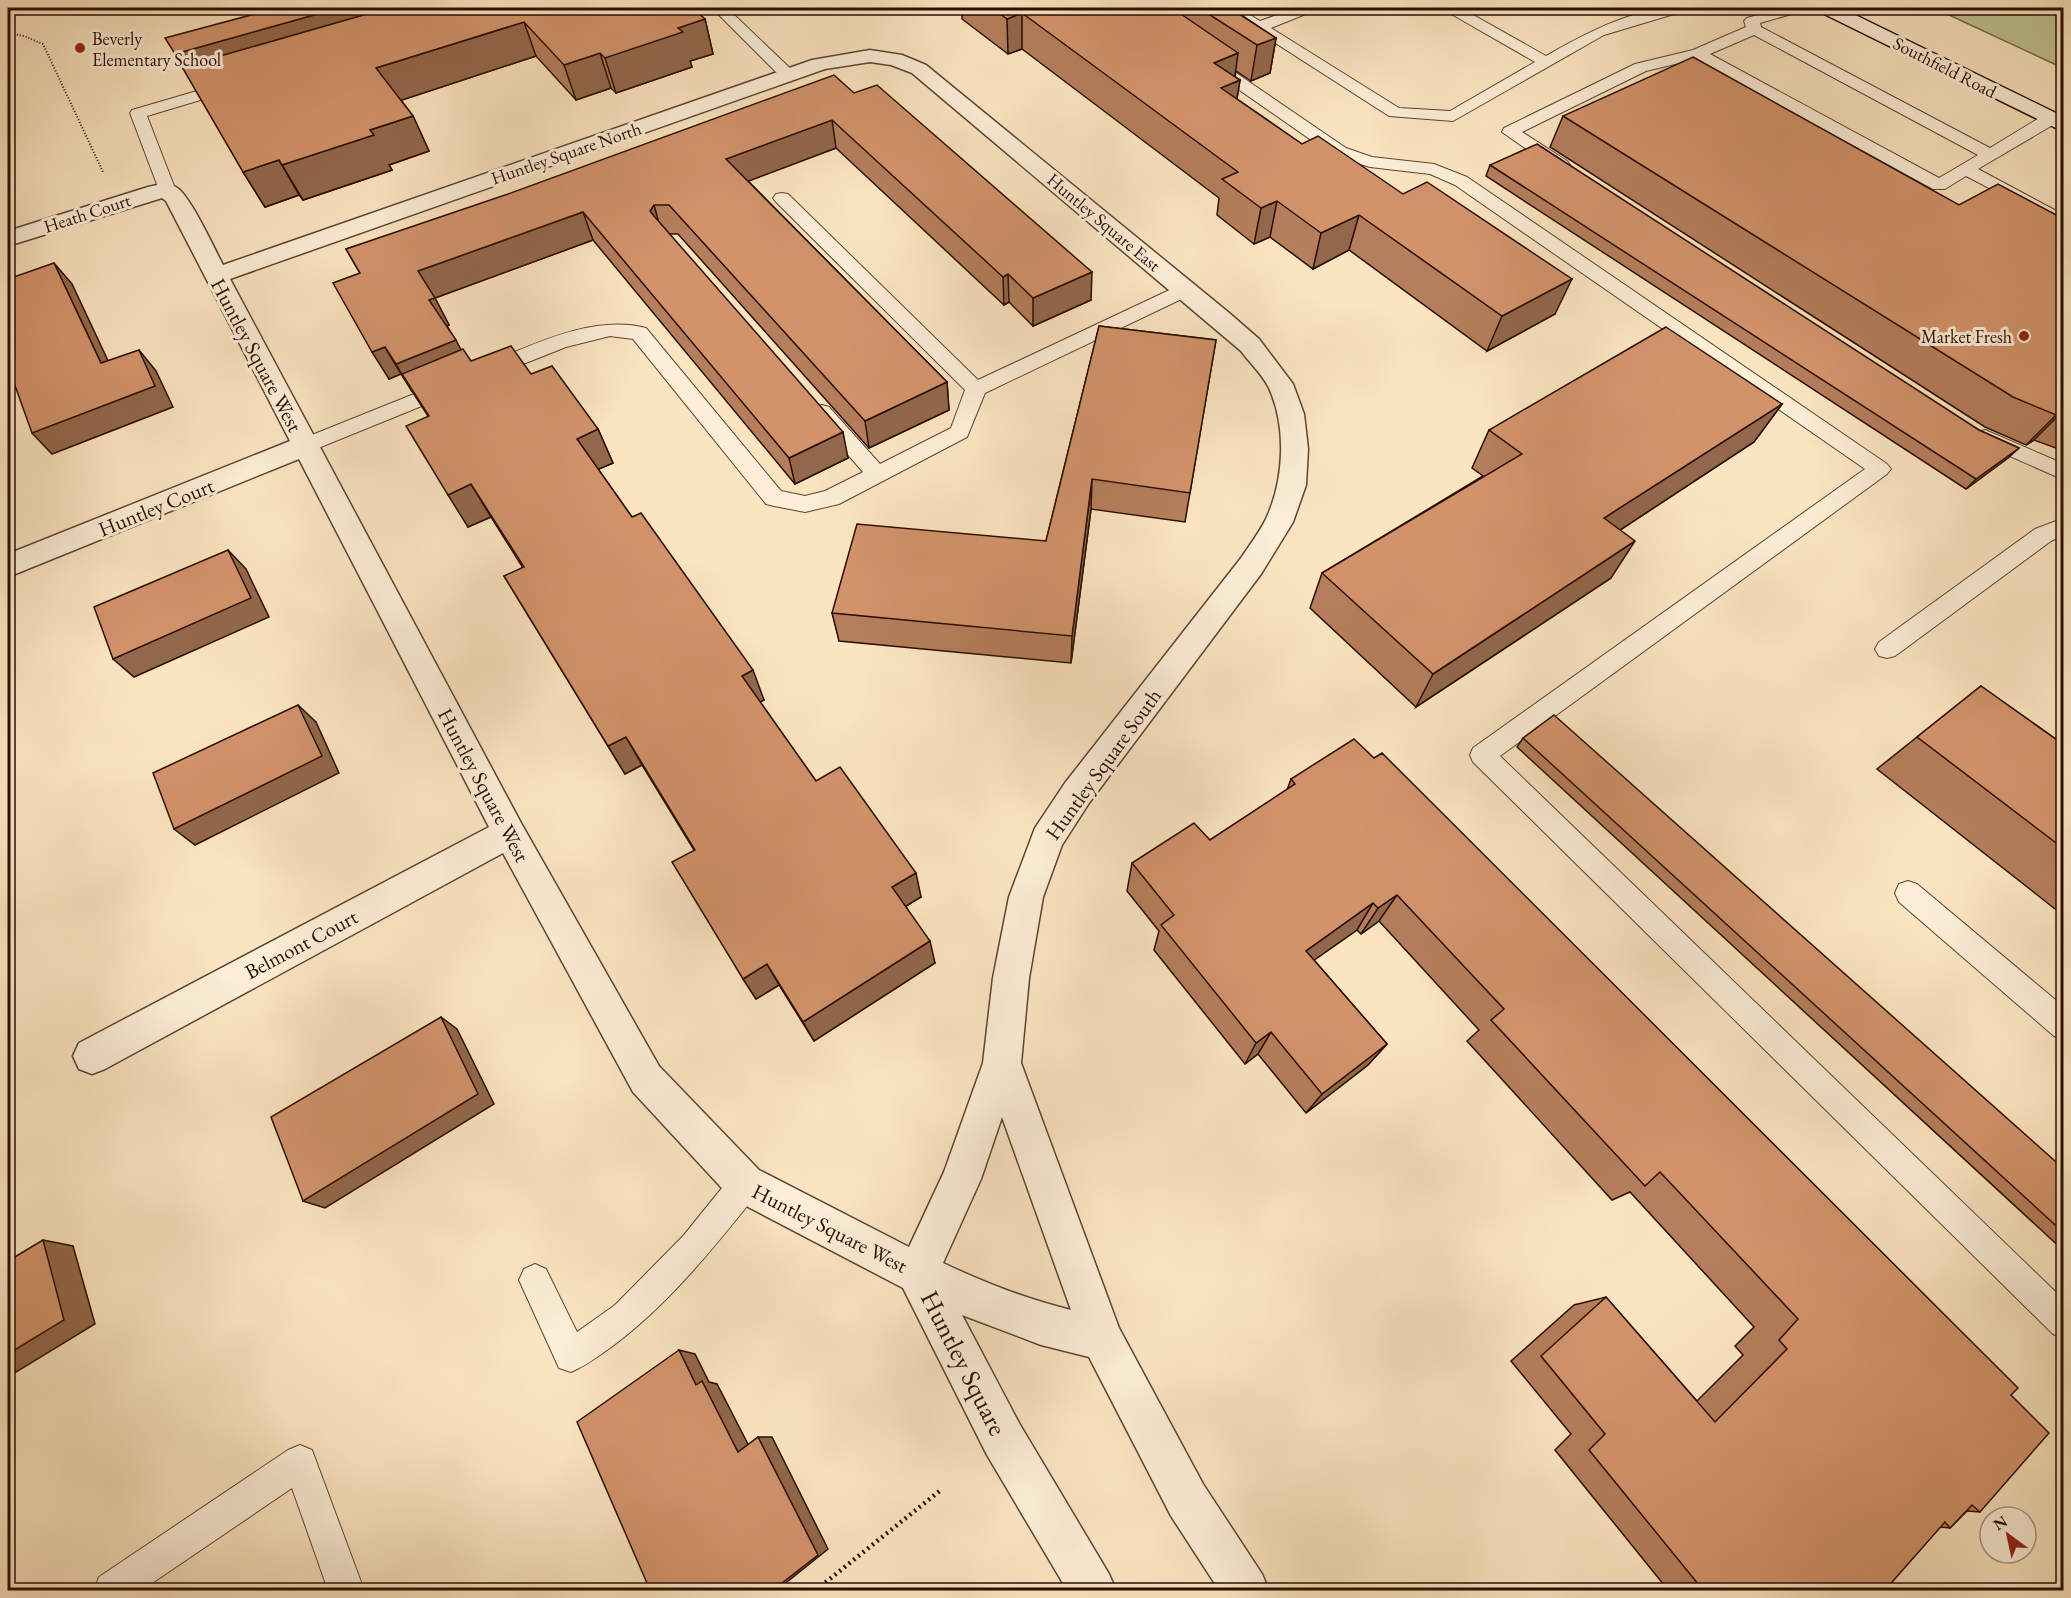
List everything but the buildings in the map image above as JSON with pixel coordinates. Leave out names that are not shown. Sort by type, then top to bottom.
[{"type":"street","name":"Southfield Road","points":[[1827,8],[2057,123]]},
{"type":"street","name":"Huntley Square North","points":[[215,276],[788,75],[842,59],[866,56],[897,58],[919,69]]},
{"type":"street","name":"Huntley Square East","points":[[919,69],[1250,345],[1280,384]]},
{"type":"street","name":"Huntley Square West","points":[[166,191],[175,197],[509,833],[646,1079],[745,1184],[918,1274]]},
{"type":"street","name":"Heath Court","points":[[8,239],[145,195],[166,191]]},
{"type":"street","name":"Huntley Square South","points":[[918,1274],[961,1179],[1002,1063],[1011,978],[1026,897],[1047,839],[1077,793],[1251,566],[1279,522],[1292,485],[1294,449],[1291,414],[1280,384]]},
{"type":"street","name":"Huntley Court","points":[[8,566],[304,446]]},
{"type":"street","name":"Belmont Court","points":[[92,1056],[509,833]]},
{"type":"street","points":[[1002,1063],[1102,1339],[1186,1500],[1246,1590]]},
{"type":"street","name":"Huntley Square","points":[[918,1274],[992,1307],[1041,1324],[1102,1339]]},
{"type":"street","name":"Huntley Square","points":[[918,1274],[1003,1439],[1093,1590]]},
{"type":"lane","points":[[719,8],[788,75]]},
{"type":"lane","points":[[1229,8],[1395,113],[1453,116],[1599,32],[1680,8]]},
{"type":"lane","points":[[1259,27],[1308,8]]},
{"type":"lane","points":[[1451,8],[1546,62]]},
{"type":"lane","points":[[1797,8],[1752,21],[1754,29],[1989,154]]},
{"type":"lane","points":[[1580,177],[1510,132],[1641,67],[1698,54],[1754,29]]},
{"type":"lane","points":[[1197,53],[1340,152],[1370,162],[1434,169],[1461,181],[1880,469],[1482,755],[2064,1323]]},
{"type":"lane","points":[[1698,54],[1939,185],[1967,170],[1989,154],[2057,123]]},
{"type":"lane","points":[[166,191],[138,113],[249,80]]},
{"type":"lane","points":[[1967,170],[2064,222]]},
{"type":"lane","points":[[782,198],[976,389]]},
{"type":"lane","points":[[304,446],[560,342],[610,330],[639,333],[774,498],[805,504],[831,498],[960,432],[976,389],[1185,290]]},
{"type":"lane","points":[[808,396],[877,474]]},
{"type":"lane","points":[[1967,427],[2064,473]]},
{"type":"lane","points":[[1887,650],[2043,535],[2064,526]]},
{"type":"lane","points":[[1908,893],[2064,1026]]},
{"type":"lane","points":[[535,1280],[571,1356],[627,1316],[695,1246],[745,1184]]},
{"type":"lane","points":[[112,1590],[300,1462],[346,1590]]},
{"type":"path","points":[[8,33],[24,36],[43,44],[104,174]]},
{"type":"path","points":[[816,1590],[942,1489]]},
{"type":"green space","points":[[1934,8],[2063,8],[2063,68]]},
{"type":"place","name":"Beverly Elementary School","points":[[80,48]]},
{"type":"place","name":"Market Fresh","points":[[2024,336]]}]
